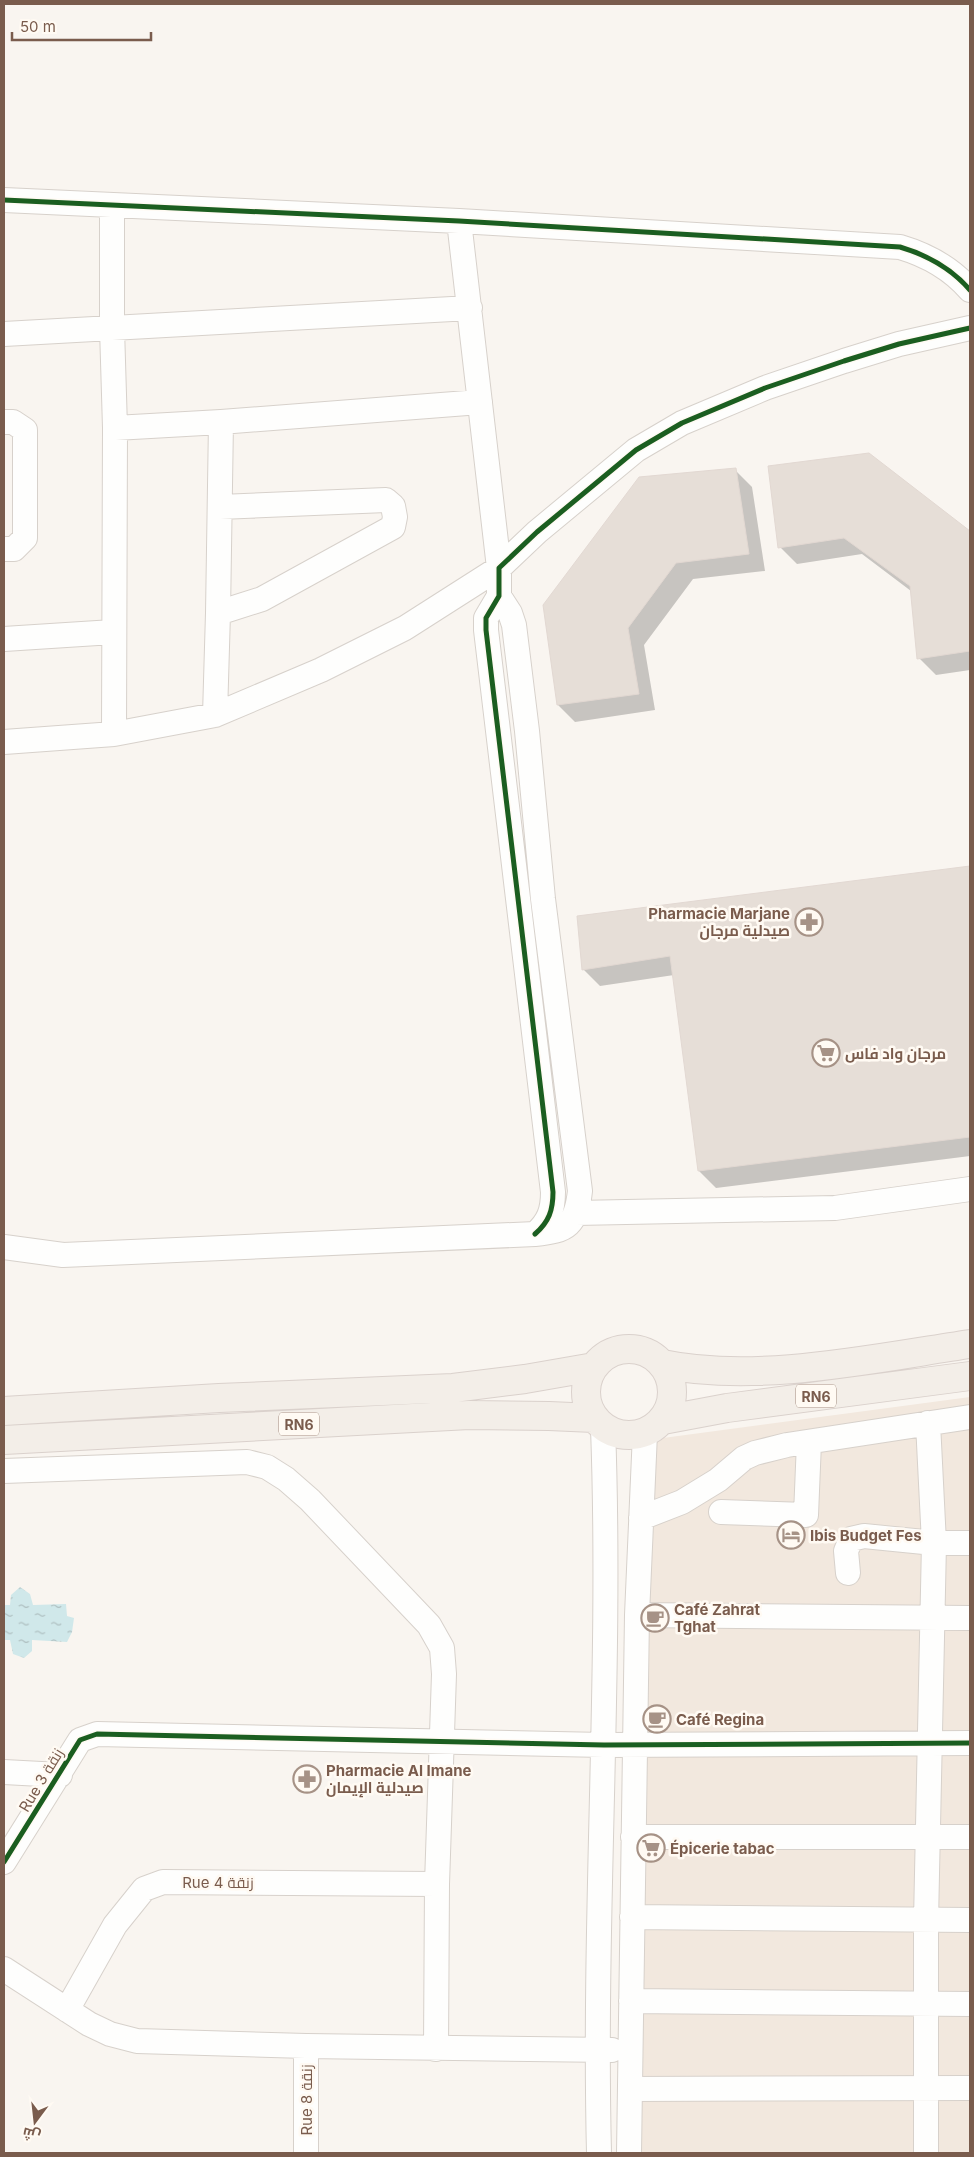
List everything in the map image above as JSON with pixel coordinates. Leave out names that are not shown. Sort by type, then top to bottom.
[{"type":"main road","name":"RN6","points":[[4,1411],[219,1398],[453,1388],[492,1384],[594,1366],[601,1358],[622,1349],[644,1351],[662,1364],[702,1370],[736,1371],[799,1367],[885,1357],[970,1344]]},
{"type":"main road","points":[[654,1426],[669,1409],[672,1398],[672,1386],[662,1364]]},
{"type":"main road","points":[[594,1366],[585,1387],[588,1408],[599,1423]]},
{"type":"main road","name":"RN6","points":[[4,1440],[470,1415],[549,1416],[599,1423],[624,1436],[681,1415],[970,1376]]},
{"type":"street","points":[[4,200],[459,221],[900,247],[918,252],[935,261],[951,272],[970,290]]},
{"type":"street","points":[[112,206],[112,328],[115,428],[114,734]]},
{"type":"street","points":[[459,221],[499,568],[498,596],[486,618],[486,630],[553,1192],[552,1210],[549,1218],[535,1234]]},
{"type":"street","points":[[4,334],[470,308]]},
{"type":"street","points":[[4,742],[114,734],[215,715],[321,670],[405,628],[499,568],[537,532],[630,455],[682,423],[765,388],[844,361],[899,344],[970,328]]},
{"type":"street","points":[[115,428],[221,422],[480,402]]},
{"type":"street","points":[[4,422],[13,422],[25,430],[25,538],[14,549],[4,550]]},
{"type":"street","points":[[215,715],[221,422]]},
{"type":"street","points":[[218,613],[262,599],[393,527],[395,517],[393,506],[386,500],[220,507]]},
{"type":"street","points":[[4,1247],[63,1255],[535,1234],[557,1232],[571,1222],[576,1213],[580,1191],[543,899],[525,712],[514,625],[510,613],[498,596]]},
{"type":"street","points":[[4,638],[113,632]]},
{"type":"street","points":[[576,1213],[835,1208],[970,1189]]},
{"type":"street","points":[[641,1518],[682,1502],[718,1480],[744,1458],[756,1453],[809,1442],[970,1417]]},
{"type":"street","points":[[599,1423],[606,1499],[604,1745],[597,2050],[599,2153]]},
{"type":"street","points":[[926,2153],[926,1921],[934,1543],[928,1423]]},
{"type":"street","points":[[629,2153],[629,2050],[637,1615],[641,1518],[654,1426]]},
{"type":"street","points":[[721,1512],[806,1515],[809,1442]]},
{"type":"street","points":[[4,1471],[247,1462],[267,1467],[286,1479],[310,1500],[429,1625],[442,1648],[444,1674],[438,1884],[436,2049]]},
{"type":"street","points":[[848,1573],[846,1551],[851,1539],[864,1536],[934,1543],[970,1544]]},
{"type":"street","points":[[637,1615],[970,1618]]},
{"type":"street","name":"Rue 3 زنقة","points":[[4,1862],[60,1775],[80,1740],[97,1734],[604,1745],[970,1743]]},
{"type":"street","points":[[4,1772],[60,1775]]},
{"type":"street","points":[[633,1837],[970,1837]]},
{"type":"street","name":"Rue 4 زنقة","points":[[67,2010],[115,1924],[144,1890],[163,1882],[438,1884]]},
{"type":"street","points":[[632,1917],[970,1920]]},
{"type":"street","points":[[4,1969],[67,2010],[110,2034],[137,2041],[436,2049],[629,2050]]},
{"type":"street","points":[[631,2001],[970,2004]]},
{"type":"street","name":"Rue 8 زنقة","points":[[306,2046],[306,2153]]},
{"type":"street","points":[[630,2089],[970,2088]]},
{"type":"shaded area","points":[[970,1397],[970,2153],[634,2153],[648,1440]]},
{"type":"water","points":[[20,1587],[30,1594],[33,1605],[66,1604],[67,1616],[74,1618],[72,1632],[67,1642],[32,1640],[32,1651],[24,1658],[13,1654],[10,1640],[4,1640],[4,1605],[10,1605],[11,1595]]},
{"type":"building","points":[[869,453],[970,531],[970,651],[917,659],[910,586],[844,538],[778,548],[768,466]]},
{"type":"building","points":[[736,468],[749,554],[676,563],[628,628],[639,694],[557,705],[543,605],[639,477]]},
{"type":"building","name":"مرجان واد فاس","points":[[970,866],[970,1137],[698,1171],[670,956],[582,970],[577,916]]},
{"type":"cycle path","points":[[4,200],[459,221],[900,247],[938,263],[955,275],[970,290]]},
{"type":"cycle path","points":[[535,1234],[544,1225],[549,1215],[553,1192],[486,630],[486,618],[499,596],[499,568],[537,532],[636,450],[682,423],[765,388],[844,361],[899,344],[970,328]]},
{"type":"cycle path","points":[[4,1862],[80,1740],[97,1734],[604,1745],[970,1743]]},
{"type":"place","name":"Pharmacie Marjane صيدلية مرجان","points":[[809,922]]},
{"type":"place","name":"مرجان واد فاس","points":[[826,1053]]},
{"type":"place","name":"Ibis Budget Fes","points":[[791,1535]]},
{"type":"place","name":"Café Zahrat Tghat","points":[[655,1618]]},
{"type":"place","name":"Café Regina","points":[[657,1719]]},
{"type":"place","name":"Pharmacie Al Imane صيدلية الإيمان","points":[[307,1779]]},
{"type":"place","name":"Épicerie tabac","points":[[651,1848]]}]
